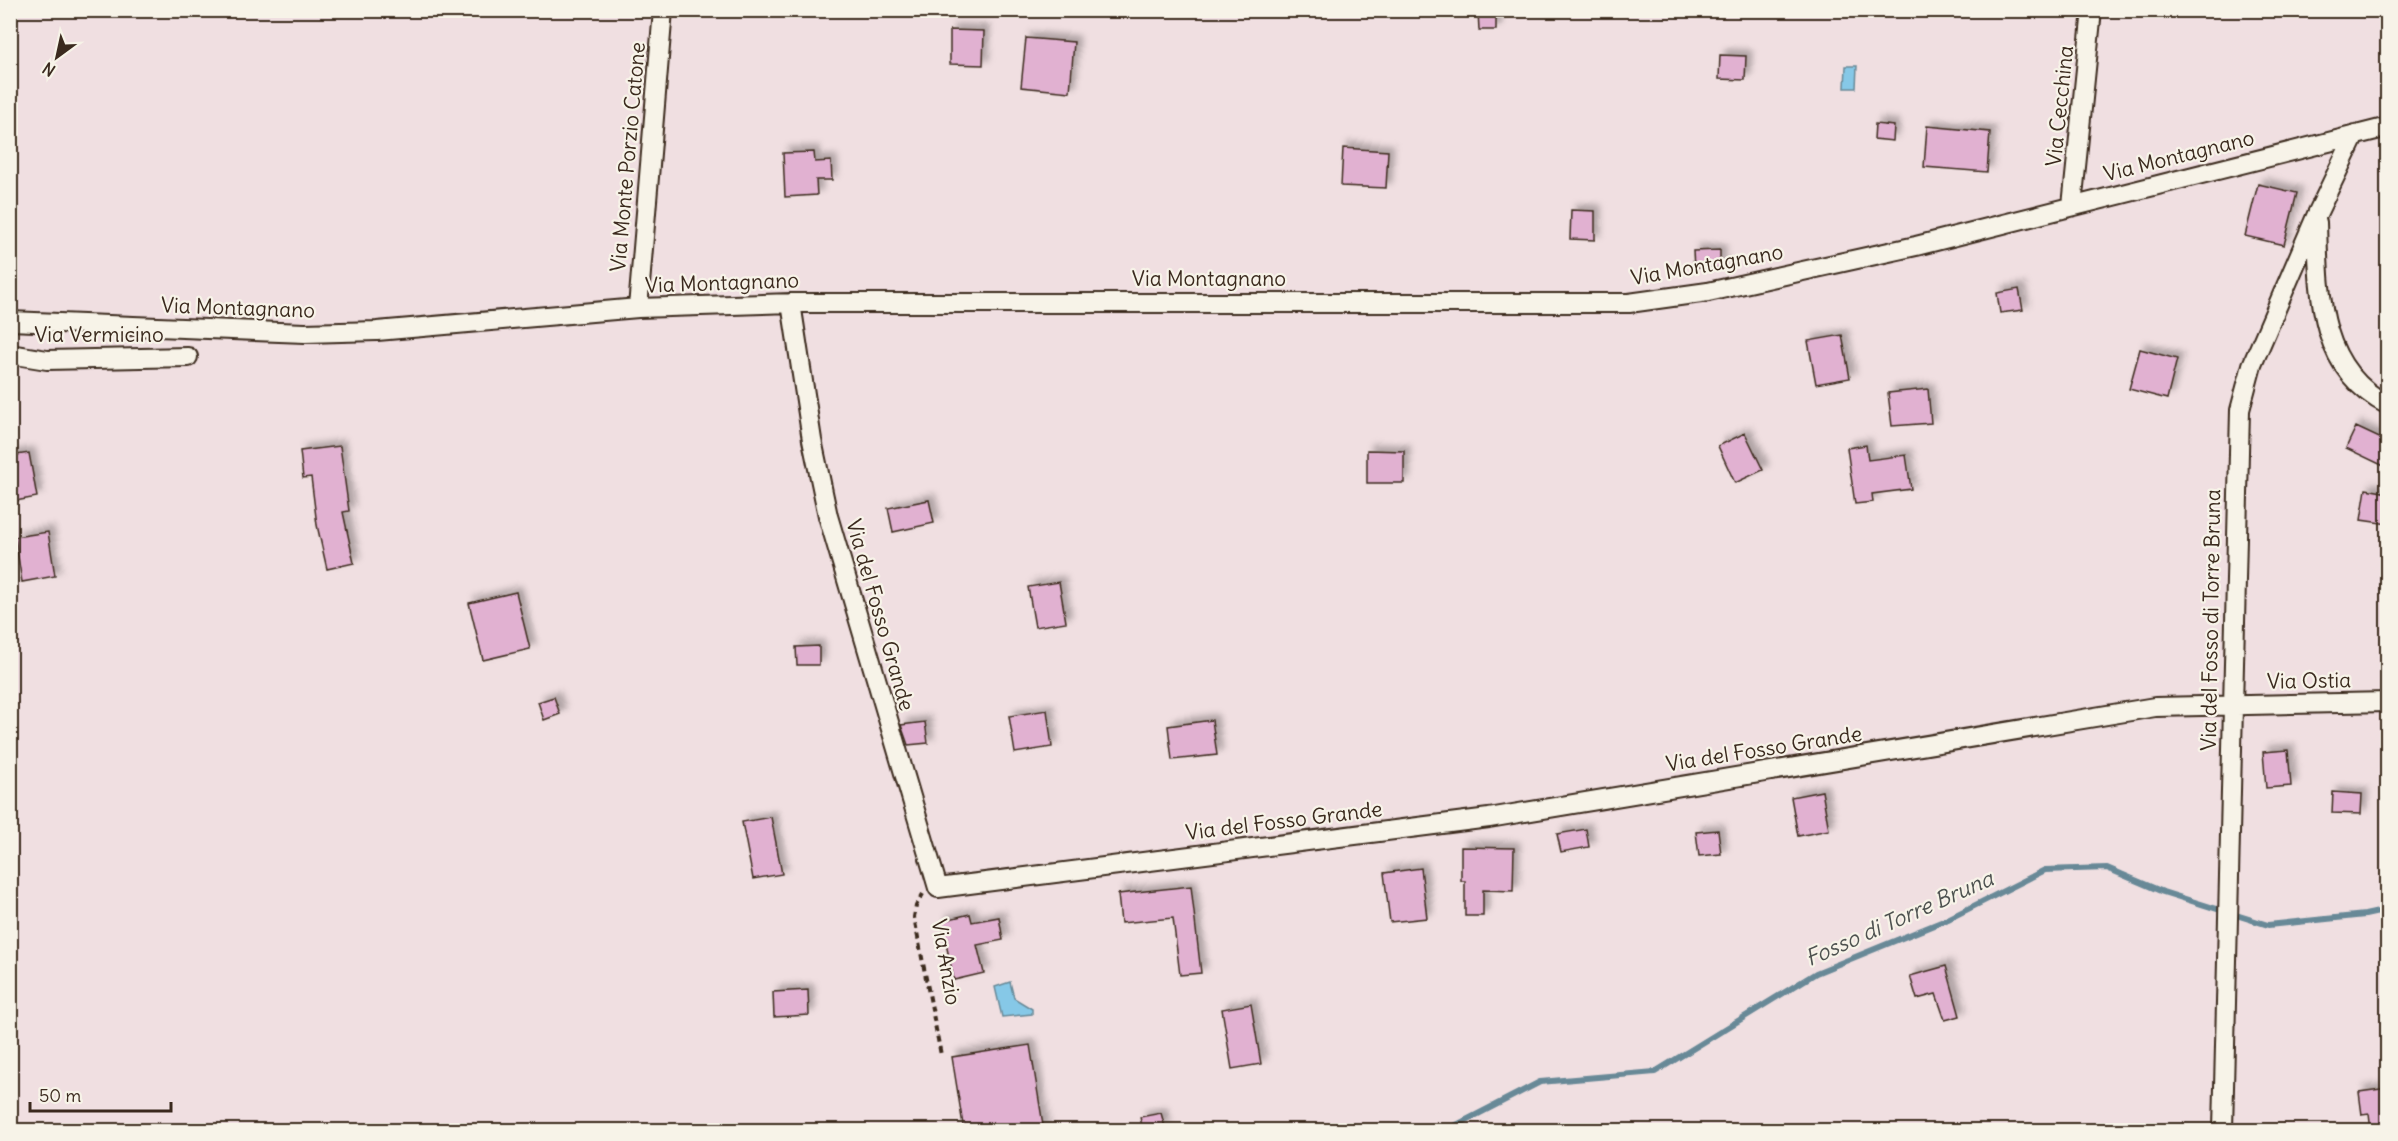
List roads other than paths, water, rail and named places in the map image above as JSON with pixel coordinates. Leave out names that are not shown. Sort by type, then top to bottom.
[{"type":"street","name":"Via Monte Porzio Catone","points":[[638,308],[663,10]]},
{"type":"street","name":"Via Cecchina","points":[[2072,206],[2092,10]]},
{"type":"street","name":"Via Montagnano","points":[[10,321],[332,333],[638,308],[791,303],[1629,303],[1708,292],[1932,242],[2388,127]]},
{"type":"street","name":"Via del Fosso di Torre Bruna","points":[[2223,1131],[2238,432],[2242,398],[2252,365],[2317,214],[2355,135]]},
{"type":"street","points":[[2317,214],[2319,293],[2327,334],[2350,374],[2370,393],[2388,405]]},
{"type":"street","name":"Via del Fosso Grande","points":[[791,303],[812,440],[828,516],[932,890],[1489,818],[2143,709],[2232,705]]},
{"type":"street","name":"Via Vermicino","points":[[10,354],[47,360],[188,357]]},
{"type":"street","name":"Via Ostia","points":[[2232,705],[2388,702]]},
{"type":"water","points":[[1846,66],[1857,66],[1856,88],[1845,88]]},
{"type":"water","points":[[1010,982],[1014,998],[1032,1009],[1032,1014],[1002,1017],[995,987]]},
{"type":"waterway","name":"Fosso di Torre Bruna","points":[[1447,1130],[1540,1082],[1655,1072],[1816,973],[1946,920],[2045,870],[2107,868],[2163,892],[2268,925],[2365,915],[2388,910]]}]
